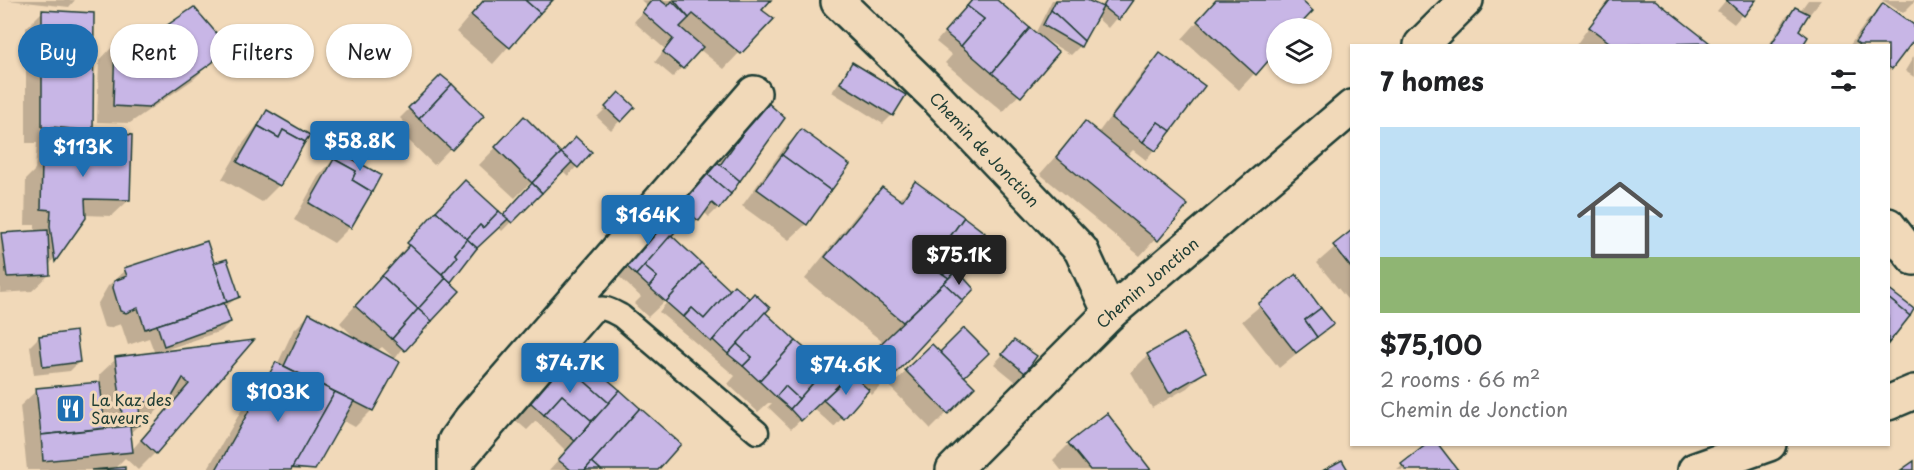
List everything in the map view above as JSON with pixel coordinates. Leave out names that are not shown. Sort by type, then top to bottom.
[{"type":"street","points":[[1422,44],[1466,0]]},
{"type":"street","name":"Chemin de Jonction","points":[[838,2],[935,96],[1082,250],[1110,313]]},
{"type":"street","points":[[455,470],[454,441],[471,419],[754,93]]},
{"type":"street","name":"Chemin Jonction","points":[[952,470],[1110,313],[1350,110]]},
{"type":"street","points":[[1890,228],[1914,258]]},
{"type":"street","points":[[1890,402],[1914,392]]},
{"type":"street","points":[[1702,462],[1762,446]]},
{"type":"lane","points":[[455,470],[592,312],[599,308],[609,309],[621,316],[757,432]]},
{"type":"building","points":[[484,0],[525,0],[540,13],[510,48],[471,15]]},
{"type":"building","points":[[525,0],[553,0],[540,13]]},
{"type":"building","points":[[652,0],[660,0],[668,6],[672,1],[689,18],[680,27],[703,47],[683,69],[663,52],[673,39],[642,12]]},
{"type":"building","points":[[674,0],[771,0],[762,10],[774,19],[741,54],[693,14],[689,18]]},
{"type":"building","points":[[972,0],[997,0],[1030,28],[992,73],[961,46],[984,19],[967,6]]},
{"type":"building","points":[[1056,0],[1087,0],[1103,7],[1084,41],[1051,10]]},
{"type":"building","points":[[1107,0],[1133,0],[1119,20],[1103,7]]},
{"type":"building","points":[[1216,0],[1301,0],[1313,11],[1306,18],[1266,18],[1266,64],[1256,75],[1197,21]]},
{"type":"building","points":[[1610,0],[1655,0],[1710,43],[1612,44],[1589,27]]},
{"type":"building","points":[[1726,0],[1756,0],[1744,16]]},
{"type":"building","points":[[1883,3],[1914,25],[1914,40],[1892,69],[1890,68],[1890,44],[1858,44],[1855,42]]},
{"type":"building","points":[[967,6],[984,19],[961,46],[944,32]]},
{"type":"building","points":[[194,7],[210,26],[210,64],[198,73],[198,24],[169,24]]},
{"type":"building","points":[[1795,7],[1809,14],[1799,30],[1808,37],[1804,44],[1772,43]]},
{"type":"building","points":[[42,10],[94,13],[94,24],[42,24]]},
{"type":"building","points":[[1051,10],[1084,41],[1081,47],[1043,25]]},
{"type":"building","points":[[1030,28],[1059,52],[1021,97],[992,73]]},
{"type":"building","points":[[1160,53],[1205,86],[1171,131],[1158,122],[1143,142],[1111,118]]},
{"type":"building","points":[[852,62],[906,95],[893,116],[840,83]]},
{"type":"building","points":[[441,75],[452,84],[419,119],[408,108]]},
{"type":"building","points":[[42,78],[93,78],[93,132],[42,127]]},
{"type":"building","points":[[114,78],[190,78],[148,108],[113,106]]},
{"type":"building","points":[[452,84],[484,116],[452,150],[419,119]]},
{"type":"building","points":[[619,92],[635,107],[621,122],[605,107]]},
{"type":"building","points":[[766,101],[785,118],[740,181],[720,165]]},
{"type":"building","points":[[267,110],[310,135],[305,142],[283,130],[279,138],[258,126]]},
{"type":"building","points":[[524,116],[561,153],[532,183],[495,147]]},
{"type":"building","points":[[1085,121],[1188,205],[1158,241],[1056,157]]},
{"type":"building","points":[[1158,122],[1171,131],[1156,151],[1143,142]]},
{"type":"building","points":[[258,126],[279,138],[283,130],[305,142],[280,186],[237,162]]},
{"type":"building","points":[[52,127],[132,135],[130,200],[85,199],[86,218],[55,262],[50,226],[51,210],[41,209],[42,161],[51,162]]},
{"type":"building","points":[[801,129],[850,165],[831,191],[782,155]]},
{"type":"building","points":[[576,137],[592,152],[578,168],[561,153]]},
{"type":"building","points":[[338,151],[381,175],[372,192],[352,180],[356,171],[334,159]]},
{"type":"building","points":[[561,153],[572,162],[542,193],[532,183]]},
{"type":"building","points":[[782,155],[831,191],[807,225],[757,189]]},
{"type":"building","points":[[334,159],[356,171],[352,180],[372,192],[351,228],[309,203]]},
{"type":"building","points":[[716,161],[740,181],[731,194],[706,173]]},
{"type":"building","points":[[706,173],[731,194],[719,209],[712,203],[699,221],[680,206]]},
{"type":"building","points":[[465,180],[499,211],[483,228],[480,225],[467,239],[436,211]]},
{"type":"building","points":[[915,181],[964,217],[930,265],[949,278],[903,322],[825,257],[882,187],[902,201]]},
{"type":"building","points":[[532,183],[542,193],[512,223],[503,215]]},
{"type":"building","points":[[436,211],[467,239],[455,254],[457,257],[442,274],[407,243]]},
{"type":"building","points":[[499,211],[508,219],[477,248],[467,239],[480,225],[483,228]]},
{"type":"building","points":[[660,216],[675,232],[636,275],[621,261]]},
{"type":"building","points":[[964,217],[985,233],[949,278],[930,265]]},
{"type":"building","points":[[48,230],[50,275],[7,277],[1,233]]},
{"type":"building","points":[[1350,232],[1350,266],[1333,245]]},
{"type":"building","points":[[671,235],[701,263],[666,302],[649,287],[657,277],[644,266]]},
{"type":"building","points":[[467,239],[477,248],[451,282],[442,274],[457,257],[455,254]]},
{"type":"building","points":[[207,241],[227,302],[145,329],[138,308],[126,313],[120,311],[113,288],[114,281],[127,276],[124,268]]},
{"type":"building","points":[[410,245],[446,278],[418,309],[382,276]]},
{"type":"building","points":[[227,259],[240,297],[227,302],[214,263]]},
{"type":"building","points":[[701,263],[730,290],[704,319],[692,308],[683,317],[666,302]]},
{"type":"building","points":[[644,266],[657,277],[649,287],[636,275]]},
{"type":"building","points":[[957,270],[974,289],[963,301],[944,283]]},
{"type":"building","points":[[1296,274],[1321,308],[1305,320],[1317,337],[1296,353],[1258,304]]},
{"type":"building","points":[[382,276],[418,309],[392,339],[355,306]]},
{"type":"building","points":[[446,278],[460,291],[432,321],[418,309]]},
{"type":"building","points":[[944,283],[963,301],[890,380],[867,357]]},
{"type":"building","points":[[734,285],[749,298],[711,342],[684,317],[692,308],[704,319]]},
{"type":"building","points":[[1890,291],[1914,309],[1910,316],[1890,300]]},
{"type":"building","points":[[754,293],[770,308],[728,354],[713,340]]},
{"type":"building","points":[[1890,300],[1910,316],[1890,341]]},
{"type":"building","points":[[224,303],[231,322],[164,346],[157,325]]},
{"type":"building","points":[[1321,308],[1334,324],[1317,337],[1305,320]]},
{"type":"building","points":[[418,309],[432,321],[405,351],[392,339]]},
{"type":"building","points":[[765,312],[796,341],[759,381],[743,366],[752,357],[737,344]]},
{"type":"building","points":[[309,313],[400,362],[373,411],[284,366]]},
{"type":"building","points":[[964,328],[989,353],[964,377],[940,352]]},
{"type":"building","points":[[76,331],[80,362],[43,367],[39,336]]},
{"type":"building","points":[[1184,333],[1206,372],[1169,393],[1147,354]]},
{"type":"building","points":[[254,340],[156,454],[141,440],[189,384],[183,378],[170,400],[121,404],[115,357]]},
{"type":"building","points":[[1014,340],[1037,356],[1025,373],[1002,354]]},
{"type":"building","points":[[796,341],[827,367],[799,399],[785,386],[776,397],[759,381]]},
{"type":"building","points":[[737,344],[752,357],[743,366],[728,354]]},
{"type":"building","points":[[932,344],[975,387],[948,414],[905,370]]},
{"type":"building","points":[[586,361],[620,390],[609,403],[575,373]]},
{"type":"building","points":[[276,362],[335,392],[291,470],[216,470]]},
{"type":"building","points":[[564,363],[609,403],[592,421],[562,395],[544,415],[530,402]]},
{"type":"building","points":[[830,364],[846,378],[801,421],[790,409]]},
{"type":"building","points":[[851,374],[869,390],[844,419],[823,400]]},
{"type":"building","name":"La Kaz des Saveurs","points":[[100,382],[105,428],[41,435],[36,388]]},
{"type":"building","points":[[785,386],[799,399],[790,409],[776,397]]},
{"type":"building","points":[[620,390],[640,408],[585,470],[571,470],[558,460]]},
{"type":"building","points":[[335,392],[354,401],[315,470],[292,468]]},
{"type":"building","points":[[562,395],[592,421],[575,441],[544,415]]},
{"type":"building","points":[[121,404],[139,404],[140,425],[123,427]]},
{"type":"building","points":[[640,408],[681,444],[658,470],[601,470],[592,462]]},
{"type":"building","points":[[1107,413],[1151,470],[1090,470],[1068,443]]},
{"type":"building","points":[[130,426],[133,452],[43,461],[41,435]]},
{"type":"building","points":[[1424,446],[1440,446],[1458,470],[1406,470],[1401,464]]},
{"type":"building","points":[[1342,460],[1348,470],[1324,470]]},
{"type":"building","points":[[1914,461],[1914,470],[1901,470]]},
{"type":"building","points":[[592,462],[601,470],[585,470]]},
{"type":"building","points":[[125,467],[125,470],[91,470]]},
{"type":"place","name":"La Kaz des Saveurs","points":[[70,408]]}]
